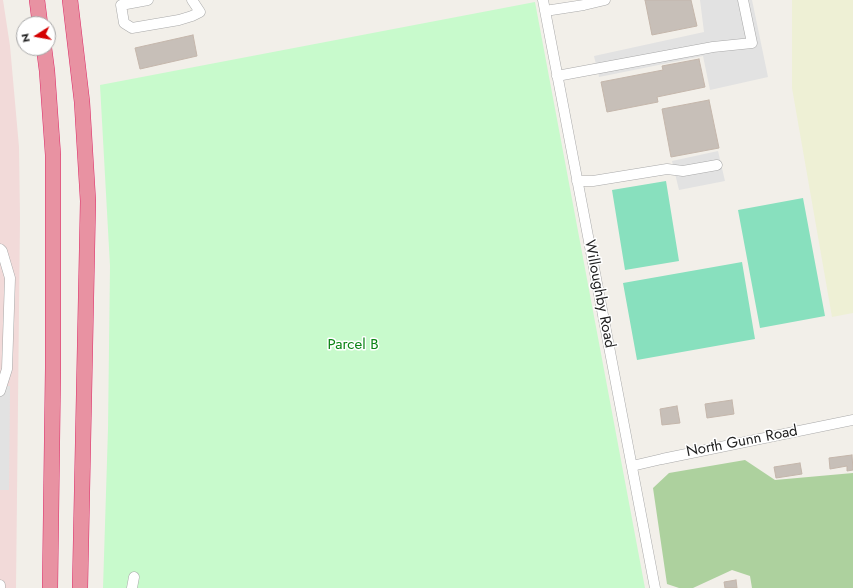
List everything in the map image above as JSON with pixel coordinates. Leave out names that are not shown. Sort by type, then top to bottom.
[{"type":"highway","points":[[37,0],[39,16]]},
{"type":"highway","points":[[70,0],[82,102],[88,201],[80,588]]},
{"type":"highway","points":[[45,56],[53,155],[53,368],[50,588]]},
{"type":"street","points":[[148,0],[120,2],[124,23],[132,28],[179,20],[200,12],[192,0]]},
{"type":"street","name":"Willoughby Road","points":[[542,0],[655,588]]},
{"type":"street","points":[[545,11],[605,0]]},
{"type":"street","points":[[557,76],[713,47],[752,42],[743,0]]},
{"type":"street","points":[[577,182],[593,181],[667,169],[683,171],[717,165]]},
{"type":"street","points":[[0,249],[10,278],[7,370],[0,391]]},
{"type":"street","name":"North Gunn Road","points":[[632,466],[662,458],[853,420]]},
{"type":"street","points":[[132,588],[134,578]]},
{"type":"shaded area","points":[[0,0],[3,0],[10,46],[19,147],[20,218],[16,588],[0,588]]},
{"type":"shaded area","points":[[700,0],[752,0],[768,77],[710,90],[703,56],[599,77],[594,56],[704,32]]},
{"type":"shaded area","points":[[718,151],[725,181],[679,190],[672,161]]},
{"type":"shaded area","points":[[0,386],[10,386],[9,490],[0,490]]},
{"type":"green space","points":[[792,0],[853,0],[853,313],[832,317],[792,88]]},
{"type":"green space","name":"Parcel B","points":[[535,2],[645,588],[103,588],[108,429],[110,266],[100,85]]},
{"type":"green space","points":[[666,181],[679,261],[625,270],[612,190]]},
{"type":"green space","points":[[803,198],[825,316],[760,328],[738,210]]},
{"type":"green space","points":[[742,262],[755,339],[637,360],[623,283]]},
{"type":"green space","points":[[745,460],[775,480],[853,473],[853,588],[752,588],[750,576],[732,570],[693,588],[679,588],[667,584],[653,488],[669,473]]},
{"type":"building","points":[[645,0],[691,0],[697,26],[652,35]]},
{"type":"building","points":[[193,35],[197,56],[140,69],[135,48]]},
{"type":"building","points":[[699,59],[705,87],[657,97],[658,102],[607,112],[601,82],[663,70],[662,66]]},
{"type":"building","points":[[709,100],[719,148],[671,157],[662,109]]},
{"type":"building","points":[[732,400],[734,414],[707,418],[705,404]]},
{"type":"building","points":[[677,406],[680,423],[662,425],[660,409]]},
{"type":"building","points":[[852,455],[853,470],[847,471],[847,466],[830,469],[829,458]]},
{"type":"building","points":[[800,463],[802,474],[776,478],[774,467]]},
{"type":"building","points":[[736,580],[737,588],[725,588],[724,582]]}]
